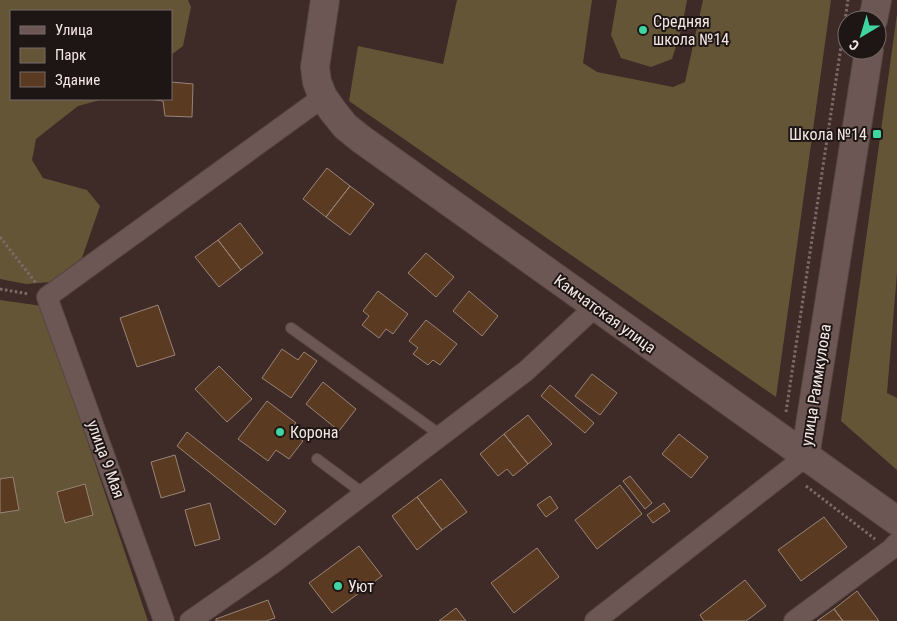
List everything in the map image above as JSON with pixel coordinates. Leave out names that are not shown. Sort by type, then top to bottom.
[{"type":"street","name":"Камчатская улица","points":[[324,0],[315,67],[317,82],[323,96],[345,126],[594,307],[897,522]]},
{"type":"street","name":"улица Раимкулова","points":[[595,621],[805,457],[867,60]]},
{"type":"street","points":[[47,297],[323,96]]},
{"type":"street","name":"улица 9 Мая","points":[[47,297],[164,621]]},
{"type":"street","points":[[190,621],[272,564],[526,371],[594,307]]},
{"type":"street","points":[[794,621],[893,547]]},
{"type":"lane","points":[[291,328],[442,436]]},
{"type":"lane","points":[[317,459],[364,494]]},
{"type":"path","points":[[786,412],[848,0]]},
{"type":"path","points":[[0,237],[47,297]]},
{"type":"path","points":[[0,289],[47,297]]},
{"type":"path","points":[[806,486],[893,547]]},
{"type":"green space","points":[[0,0],[188,0],[191,7],[183,46],[172,54],[172,10],[10,10],[10,100],[100,100],[78,106],[36,139],[32,160],[43,178],[87,190],[100,206],[82,258],[50,282],[26,284],[0,279]]},
{"type":"green space","points":[[457,0],[592,0],[583,63],[597,72],[673,87],[685,82],[703,0],[831,0],[776,397],[349,101],[358,46],[443,64]]},
{"type":"green space","points":[[617,0],[687,0],[682,27],[672,59],[651,67],[621,58],[611,35]]},
{"type":"green space","points":[[897,14],[897,273],[887,393],[897,398],[897,470],[841,421]]},
{"type":"green space","points":[[0,300],[42,306],[148,621],[0,621]]},
{"type":"building","points":[[172,82],[193,84],[192,117],[165,116],[163,101],[156,100],[172,100]]},
{"type":"building","points":[[327,168],[350,186],[326,217],[303,199]]},
{"type":"building","points":[[350,186],[374,204],[350,235],[326,217]]},
{"type":"building","points":[[240,223],[263,253],[241,270],[218,240]]},
{"type":"building","points":[[218,240],[241,270],[219,287],[195,257]]},
{"type":"building","points":[[426,253],[454,277],[436,297],[408,273]]},
{"type":"building","points":[[378,291],[408,314],[393,334],[386,329],[379,338],[362,325],[369,316],[363,311]]},
{"type":"building","points":[[469,291],[498,316],[482,336],[453,311]]},
{"type":"building","points":[[158,305],[175,355],[137,367],[120,318]]},
{"type":"building","points":[[426,320],[457,344],[440,365],[433,360],[428,365],[413,354],[418,348],[409,341]]},
{"type":"building","points":[[282,349],[298,360],[304,352],[317,361],[291,398],[262,378]]},
{"type":"building","points":[[219,366],[252,399],[227,422],[195,389]]},
{"type":"building","points":[[592,374],[617,393],[600,415],[575,396]]},
{"type":"building","points":[[323,382],[356,409],[339,431],[306,404]]},
{"type":"building","points":[[550,385],[594,423],[585,433],[541,396]]},
{"type":"building","points":[[267,401],[296,423],[290,431],[303,441],[289,459],[276,450],[268,461],[238,439]]},
{"type":"building","points":[[528,415],[552,444],[528,464],[504,434]]},
{"type":"building","points":[[187,432],[286,511],[275,525],[177,446]]},
{"type":"building","points":[[504,434],[528,464],[513,476],[507,469],[498,476],[480,454]]},
{"type":"building","points":[[679,434],[708,457],[691,478],[662,454]]},
{"type":"building","points":[[175,455],[185,491],[161,498],[151,462]]},
{"type":"building","points":[[630,476],[652,503],[645,509],[623,481]]},
{"type":"building","points":[[13,477],[19,510],[0,513],[0,479]]},
{"type":"building","points":[[441,479],[467,512],[442,530],[417,497]]},
{"type":"building","points":[[85,484],[93,515],[65,523],[57,492]]},
{"type":"building","points":[[620,485],[642,514],[597,549],[575,520]]},
{"type":"building","points":[[550,496],[558,508],[546,517],[537,505]]},
{"type":"building","points":[[417,497],[442,530],[417,550],[392,516]]},
{"type":"building","points":[[210,503],[220,539],[195,546],[185,510]]},
{"type":"building","points":[[664,503],[670,511],[653,523],[647,515]]},
{"type":"building","points":[[824,517],[847,547],[801,581],[778,550]]},
{"type":"building","points":[[359,546],[382,576],[332,613],[309,583]]},
{"type":"building","points":[[537,548],[559,577],[514,613],[491,583]]},
{"type":"building","points":[[745,580],[766,606],[746,621],[704,621],[700,615]]},
{"type":"building","points":[[857,591],[879,621],[843,621],[834,609]]},
{"type":"building","points":[[268,600],[275,618],[266,621],[216,621],[216,619]]},
{"type":"building","points":[[456,608],[466,621],[439,621]]},
{"type":"building","points":[[834,609],[843,621],[817,621]]},
{"type":"place","name":"Средняя школа №14","points":[[643,30]]},
{"type":"place","name":"Школа №14","points":[[877,134]]},
{"type":"place","name":"Корона","points":[[280,432]]},
{"type":"place","name":"Уют","points":[[338,586]]}]
